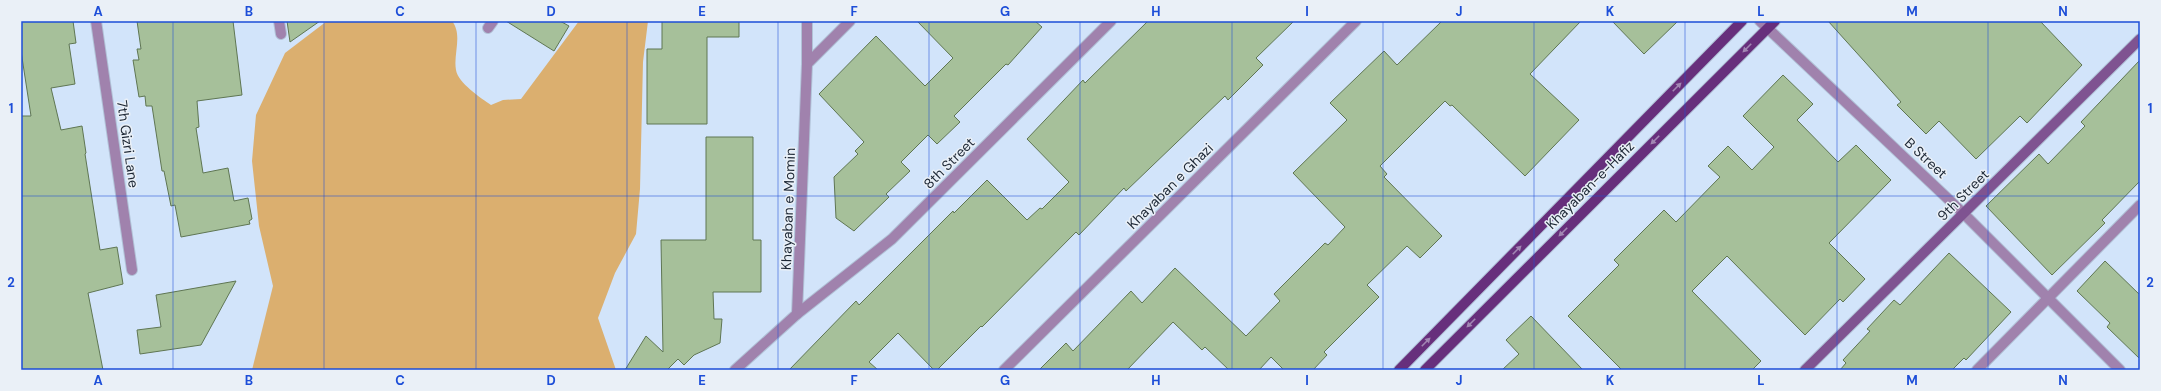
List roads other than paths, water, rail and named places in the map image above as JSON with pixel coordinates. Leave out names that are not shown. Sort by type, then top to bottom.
[{"type":"main road","name":"Khayaban-e-Hafiz","points":[[1398,370],[1742,21]]},
{"type":"main road","name":"Khayaban-e-Hafiz","points":[[1425,370],[1768,23]]},
{"type":"street","name":"7th Gizri Lane","points":[[96,21],[132,270]]},
{"type":"street","points":[[280,21],[281,34]]},
{"type":"street","name":"Khayaban e Momin","points":[[797,314],[807,64],[807,21]]},
{"type":"street","points":[[807,64],[850,21]]},
{"type":"street","name":"8th Street","points":[[797,314],[892,239],[1111,21]]},
{"type":"street","name":"Khayaban e Ghazi","points":[[1004,370],[1356,21]]},
{"type":"street","name":"B Street","points":[[1768,23],[1964,214],[2120,370]]},
{"type":"street","name":"9th Street","points":[[1805,370],[2140,39]]},
{"type":"street","points":[[1977,370],[2140,205]]},
{"type":"street","points":[[735,370],[797,314]]}]
